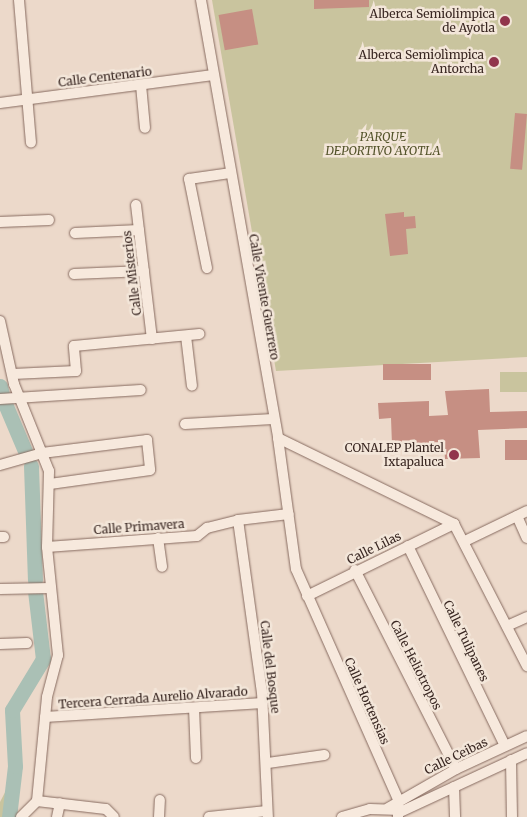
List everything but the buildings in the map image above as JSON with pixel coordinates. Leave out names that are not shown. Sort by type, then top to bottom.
[{"type":"street","points":[[19,0],[25,99],[31,142]]},
{"type":"street","name":"Calle Vicente Guerrero","points":[[201,0],[273,419],[278,438],[296,569],[307,596]]},
{"type":"street","name":"Calle Centenario","points":[[0,103],[213,75]]},
{"type":"street","points":[[141,85],[145,128]]},
{"type":"street","points":[[207,268],[189,179],[230,173]]},
{"type":"street","name":"Calle Misterios","points":[[136,205],[152,339]]},
{"type":"street","points":[[0,222],[50,220]]},
{"type":"street","points":[[75,234],[139,230]]},
{"type":"street","points":[[74,274],[144,271]]},
{"type":"street","points":[[0,321],[1,333],[20,399],[42,452],[50,484],[47,546],[58,655],[45,717],[37,801],[21,817]]},
{"type":"street","points":[[13,374],[76,371],[74,346],[199,334]]},
{"type":"street","points":[[186,336],[192,386]]},
{"type":"street","points":[[0,399],[140,390]]},
{"type":"street","points":[[185,424],[273,419]]},
{"type":"street","points":[[278,438],[454,524],[465,541],[527,666]]},
{"type":"street","points":[[0,465],[42,452],[147,440],[150,470],[50,484]]},
{"type":"street","points":[[465,541],[527,511]]},
{"type":"street","name":"Calle Primavera","points":[[47,546],[197,536],[207,528],[238,520],[289,514]]},
{"type":"street","points":[[517,516],[527,538]]},
{"type":"street","name":"Calle del Bosque","points":[[238,520],[263,703],[268,762],[268,814]]},
{"type":"street","name":"Calle Lilas","points":[[307,596],[355,570],[454,524]]},
{"type":"street","points":[[158,538],[162,567]]},
{"type":"street","name":"Calle Tulipanes","points":[[408,546],[505,746]]},
{"type":"street","name":"Calle Heliotropos","points":[[355,570],[456,769]]},
{"type":"street","points":[[0,589],[51,588]]},
{"type":"street","name":"Calle Hortensias","points":[[307,596],[398,800],[398,815]]},
{"type":"street","points":[[507,626],[527,617]]},
{"type":"street","points":[[0,644],[27,643]]},
{"type":"street","name":"Tercera Cerrada Aurelio Alvarado","points":[[45,717],[263,703]]},
{"type":"street","points":[[194,708],[196,758]]},
{"type":"street","name":"Calle Ceibas","points":[[388,808],[398,800],[456,769],[527,736]]},
{"type":"street","points":[[342,817],[388,808],[398,815],[527,752]]},
{"type":"street","points":[[268,762],[324,755]]},
{"type":"street","points":[[511,760],[512,817]]},
{"type":"street","points":[[454,787],[455,817]]},
{"type":"street","points":[[159,817],[160,800]]},
{"type":"street","points":[[37,801],[106,809],[114,817]]},
{"type":"street","points":[[57,817],[60,803]]},
{"type":"street","points":[[209,817],[268,814]]},
{"type":"green space","name":"PARQUE DEPORTIVO AYOTLA","points":[[212,0],[527,0],[527,357],[276,371]]},
{"type":"green space","points":[[500,372],[527,372],[527,392],[500,392]]},
{"type":"green space","points":[[13,777],[18,817],[0,817],[0,802]]},
{"type":"waterway","points":[[0,386],[2,395]]},
{"type":"waterway","points":[[6,406],[25,451]]},
{"type":"waterway","points":[[31,466],[35,580]]},
{"type":"waterway","points":[[9,817],[15,766],[12,710],[43,659],[35,591]]},
{"type":"place","name":"Alberca Semiolimpica de Ayotla","points":[[505,21]]},
{"type":"place","name":"Alberca Semiolìmpica Antorcha","points":[[494,62]]},
{"type":"place","name":"CONALEP Plantel Ixtapaluca","points":[[454,455]]}]
